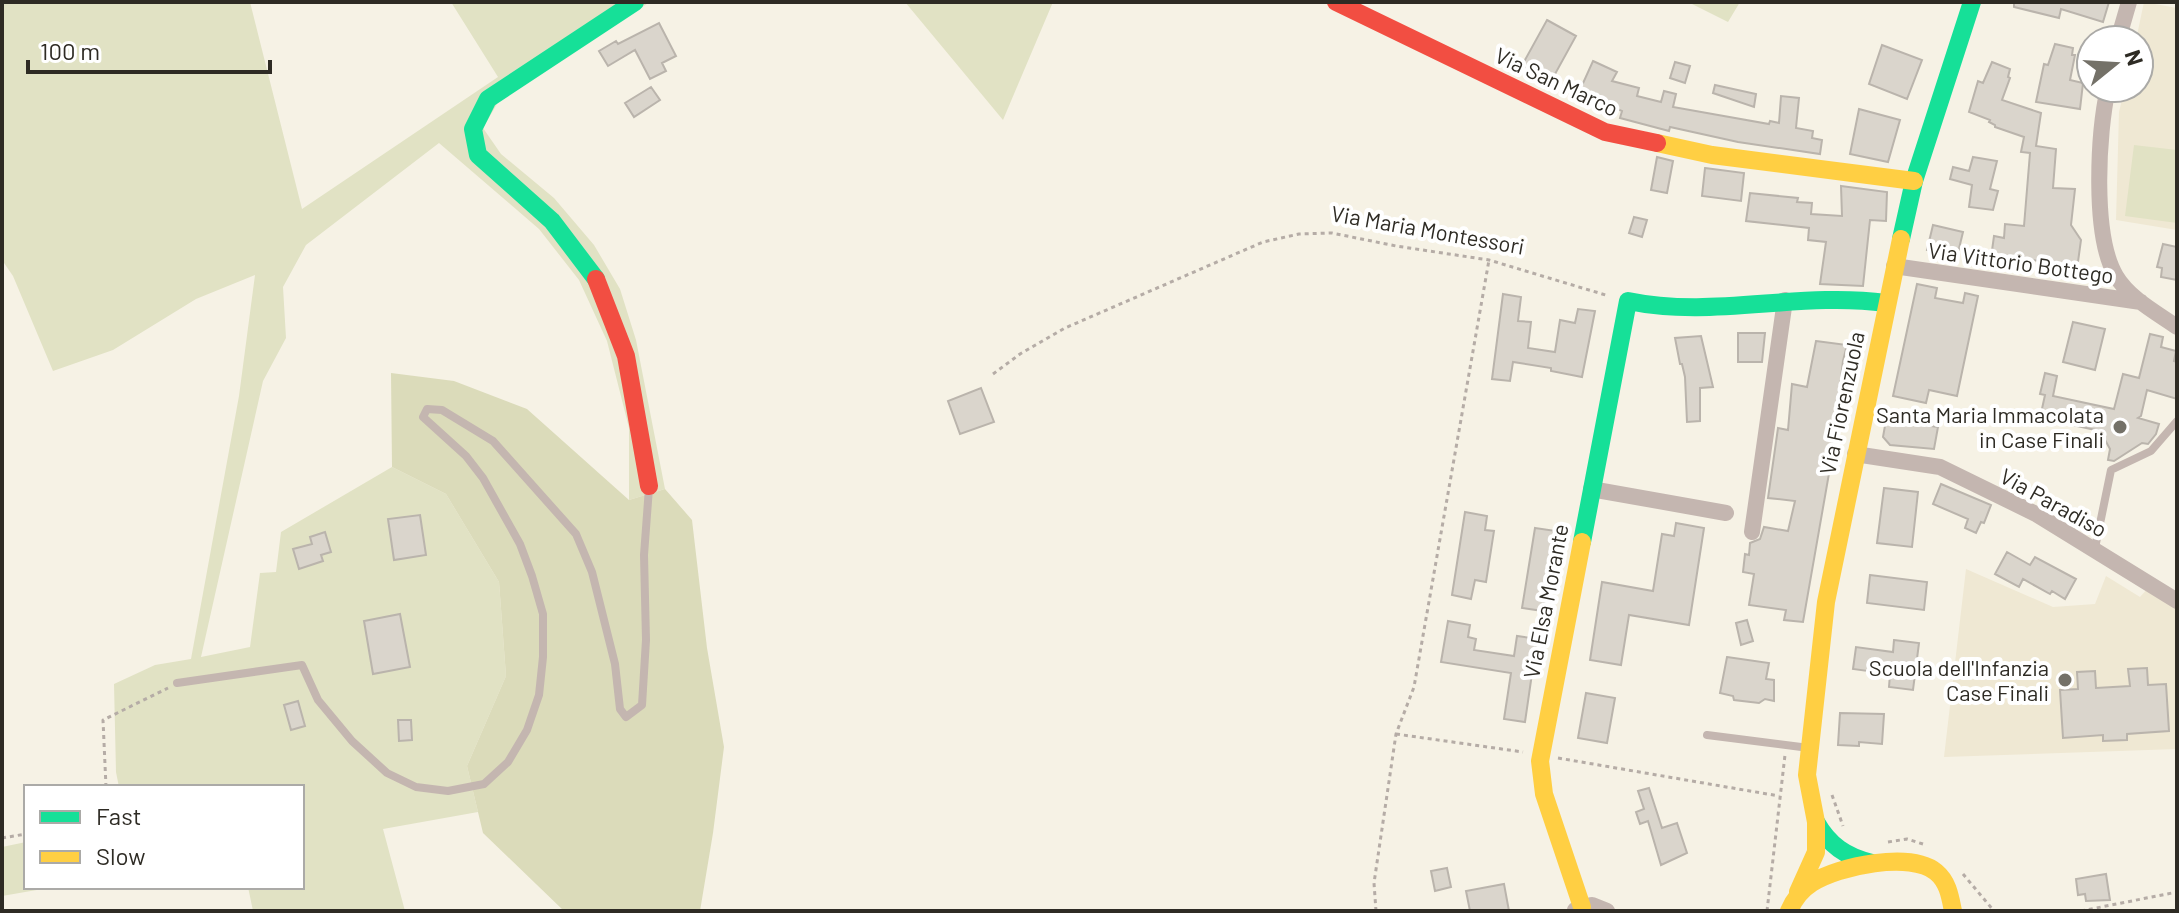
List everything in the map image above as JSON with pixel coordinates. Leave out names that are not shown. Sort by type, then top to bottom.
[{"type":"street","points":[[635,2],[488,99],[473,129],[478,155],[552,221],[600,284],[626,356],[649,486]]},
{"type":"street","name":"Via San Marco","points":[[1336,2],[1605,132],[1712,155],[1914,181]]},
{"type":"street","name":"Via Fiorenzuola","points":[[1789,911],[1815,858],[1816,822],[1807,775],[1809,748],[1826,602],[1855,454],[1914,181],[1972,2]]},
{"type":"street","points":[[2123,24],[2129,2]]},
{"type":"street","points":[[2106,104],[2099,146],[2099,199],[2116,277],[2141,302],[2177,327]]},
{"type":"street","name":"Via Vittorio Bottego","points":[[1894,266],[2141,302]]},
{"type":"street","points":[[1628,301],[1666,310],[1825,297],[1886,303]]},
{"type":"street","points":[[1752,532],[1785,300]]},
{"type":"street","name":"Via Elsa Morante","points":[[1578,909],[1544,794],[1541,755],[1628,301]]},
{"type":"street","name":"Via Paradiso","points":[[1855,454],[1940,467],[2036,514],[2177,601]]},
{"type":"street","points":[[1591,489],[1726,513]]},
{"type":"street","name":"Via Fiorenzuola","points":[[1816,822],[1834,849],[1855,859],[1877,864]]},
{"type":"street","points":[[1798,892],[1824,876],[1894,861],[1918,862],[1944,882],[1952,904],[1968,911]]},
{"type":"street","points":[[1578,909],[1592,905],[1607,911]]},
{"type":"lane","points":[[177,683],[302,665],[318,700],[352,741],[387,773],[416,787],[437,790],[484,784],[508,762],[527,730],[539,695],[543,614],[520,544],[490,490],[466,456],[423,417],[427,409],[442,410],[493,441],[576,534],[592,572],[615,664],[620,709],[626,717],[642,705],[646,640],[644,555],[649,486]]},
{"type":"lane","points":[[2095,548],[2111,470],[2151,451],[2177,421]]},
{"type":"lane","points":[[1707,735],[1809,748]]},
{"type":"path","name":"Via Maria Montessori","points":[[993,374],[1065,328],[1263,242],[1299,234],[1332,233],[1489,260],[1628,301]]},
{"type":"path","points":[[1376,911],[1374,883],[1396,734],[1414,687],[1489,260]]},
{"type":"path","points":[[106,785],[103,720],[177,683]]},
{"type":"path","points":[[1396,734],[1541,755],[1780,797]]},
{"type":"path","points":[[1782,778],[1807,775]]},
{"type":"path","points":[[1832,796],[1843,827],[1850,833]]},
{"type":"path","points":[[2,838],[24,834]]},
{"type":"path","points":[[1876,844],[1907,839],[1928,846]]},
{"type":"path","points":[[1955,865],[1994,911]]},
{"type":"path","points":[[2081,911],[2177,892]]},
{"type":"shaded area","points":[[2144,2],[2177,8],[2177,230],[2116,220],[2121,104],[2155,104],[2155,24],[2139,24]]},
{"type":"shaded area","name":"Scuola dell'Infanzia Case Finali","points":[[1966,569],[2053,607],[2095,604],[2106,576],[2140,597],[2149,587],[2176,606],[2177,749],[1944,757]]},
{"type":"green space","points":[[2,2],[250,2],[302,209],[498,77],[451,2],[650,2],[501,97],[483,128],[501,154],[554,198],[594,245],[620,289],[636,340],[665,489],[629,500],[629,428],[607,341],[579,280],[539,229],[439,143],[306,245],[283,287],[286,338],[263,381],[201,657],[250,647],[260,573],[276,572],[281,532],[392,467],[446,494],[499,582],[506,676],[467,766],[478,812],[383,829],[405,911],[253,911],[248,889],[304,889],[304,785],[119,785],[114,684],[155,665],[191,659],[239,396],[255,275],[196,299],[113,350],[53,371],[13,276],[2,260]]},
{"type":"green space","points":[[905,2],[1053,2],[1003,120]]},
{"type":"green space","points":[[1688,2],[1740,2],[1728,22]]},
{"type":"green space","points":[[2134,145],[2177,150],[2177,223],[2125,216]]},
{"type":"green space","points":[[391,373],[454,381],[527,409],[629,500],[665,489],[692,520],[707,648],[724,747],[700,911],[564,911],[483,833],[467,766],[506,676],[499,582],[446,494],[392,467]]},
{"type":"green space","points":[[24,842],[24,889],[42,889],[2,896],[2,847]]},
{"type":"building","points":[[2014,2],[2109,2],[2103,22],[2061,9],[2059,18],[2014,7]]},
{"type":"building","points":[[1547,20],[1576,36],[1549,85],[1520,69]]},
{"type":"building","points":[[659,23],[676,56],[662,63],[666,71],[650,79],[635,50],[608,66],[599,51]]},
{"type":"building","points":[[2055,44],[2073,48],[2072,55],[2075,55],[2070,80],[2075,81],[2075,104],[2081,104],[2080,109],[2036,102],[2044,64],[2048,65]]},
{"type":"building","points":[[1882,45],[1922,60],[1907,99],[1869,84]]},
{"type":"building","points":[[1593,61],[1617,72],[1612,81],[1639,88],[1637,96],[1661,102],[1664,91],[1676,94],[1673,107],[1769,124],[1770,121],[1779,123],[1781,96],[1799,98],[1796,128],[1813,131],[1812,138],[1822,140],[1820,154],[1738,142],[1670,127],[1669,131],[1620,118],[1622,111],[1579,92]]},
{"type":"building","points":[[1675,62],[1690,66],[1685,83],[1670,78]]},
{"type":"building","points":[[1992,62],[2010,69],[2002,100],[2041,113],[2036,146],[2056,149],[2053,188],[2075,189],[2071,225],[2081,240],[2077,269],[2018,257],[2016,269],[1990,265],[1994,236],[2004,238],[2005,224],[2024,226],[2030,153],[2021,152],[2024,137],[1995,127],[1990,120],[1969,112],[1978,81],[1983,83]]},
{"type":"building","points":[[1715,85],[1756,94],[1754,107],[1713,93]]},
{"type":"building","points":[[651,87],[660,100],[634,117],[625,103]]},
{"type":"building","points":[[1859,109],[1900,120],[1888,162],[1850,154]]},
{"type":"building","points":[[1657,157],[1673,161],[1667,193],[1651,190]]},
{"type":"building","points":[[1973,157],[1997,161],[1990,189],[1998,191],[1993,210],[1969,207],[1972,185],[1950,179],[1953,167],[1969,171]]},
{"type":"building","points":[[1705,168],[1744,173],[1741,201],[1702,196]]},
{"type":"building","points":[[1841,186],[1887,192],[1886,221],[1870,220],[1863,286],[1820,284],[1826,242],[1808,240],[1809,228],[1746,221],[1750,193],[1798,198],[1797,202],[1812,203],[1811,214],[1842,216]]},
{"type":"building","points":[[1634,217],[1647,220],[1642,237],[1629,233]]},
{"type":"building","points":[[1933,225],[1963,232],[1957,257],[1927,250]]},
{"type":"building","points":[[2163,244],[2177,247],[2177,280],[2161,277],[2162,268],[2157,267]]},
{"type":"building","points":[[1917,284],[1937,288],[1935,298],[1963,303],[1965,293],[1978,296],[1957,396],[1929,390],[1926,403],[1893,396]]},
{"type":"building","points":[[1503,294],[1521,297],[1518,321],[1531,322],[1528,348],[1555,352],[1560,320],[1575,323],[1578,309],[1595,311],[1582,377],[1513,362],[1510,381],[1492,379]]},
{"type":"building","points":[[2073,322],[2105,329],[2095,370],[2063,362]]},
{"type":"building","points":[[1738,333],[1765,333],[1762,362],[1738,362]]},
{"type":"building","points":[[2150,334],[2163,337],[2161,347],[2176,351],[2177,399],[2147,390],[2138,418],[2159,424],[2148,444],[2142,443],[2114,461],[2108,460],[2110,449],[2100,431],[2040,418],[2045,395],[2040,394],[2045,373],[2057,376],[2053,396],[2114,409],[2123,374],[2139,378]]},
{"type":"building","points":[[1701,336],[1713,387],[1700,388],[1700,421],[1687,422],[1685,377],[1675,338]]},
{"type":"building","points":[[1816,341],[1847,345],[1831,462],[1803,622],[1784,620],[1786,610],[1749,605],[1754,574],[1743,572],[1750,543],[1760,539],[1764,527],[1788,531],[1795,501],[1768,498],[1778,428],[1788,430],[1792,384],[1807,387]]},
{"type":"building","points":[[981,388],[994,422],[960,434],[948,401]]},
{"type":"building","points":[[1886,420],[1938,427],[1934,449],[1890,445],[1883,437]]},
{"type":"building","points":[[1941,484],[1991,505],[1976,533],[1965,528],[1968,519],[1933,504]]},
{"type":"building","points":[[1884,488],[1918,492],[1912,547],[1877,543]]},
{"type":"building","points":[[1465,512],[1487,516],[1485,530],[1494,531],[1486,582],[1475,580],[1471,599],[1452,595]]},
{"type":"building","points":[[420,515],[426,555],[394,560],[388,519]]},
{"type":"building","points":[[1676,523],[1704,528],[1689,625],[1629,615],[1621,665],[1590,660],[1602,582],[1653,591],[1662,534],[1674,536]]},
{"type":"building","points":[[1535,528],[1556,531],[1543,611],[1522,608]]},
{"type":"building","points":[[325,532],[331,552],[321,555],[323,561],[299,569],[293,549],[312,544],[310,537]]},
{"type":"building","points":[[2007,552],[2030,565],[2035,557],[2076,579],[2065,599],[2023,579],[2019,587],[1995,574]]},
{"type":"building","points":[[1870,575],[1927,582],[1924,610],[1867,603]]},
{"type":"building","points":[[400,614],[410,667],[373,674],[364,621]]},
{"type":"building","points":[[1747,620],[1753,641],[1741,645],[1736,623]]},
{"type":"building","points":[[1448,621],[1470,625],[1468,637],[1476,639],[1474,650],[1514,656],[1517,636],[1537,639],[1525,722],[1504,719],[1511,673],[1441,662]]},
{"type":"building","points":[[1894,640],[1919,643],[1913,690],[1889,687],[1890,674],[1853,669],[1856,647],[1893,652]]},
{"type":"building","points":[[1727,657],[1769,663],[1766,679],[1774,680],[1774,701],[1734,700],[1733,696],[1720,693]]},
{"type":"building","points":[[2147,668],[2148,685],[2166,684],[2169,731],[2127,734],[2127,740],[2103,741],[2103,735],[2063,738],[2060,690],[2078,689],[2077,672],[2095,671],[2096,688],[2130,686],[2128,669]]},
{"type":"building","points":[[1586,693],[1615,698],[1607,743],[1578,738]]},
{"type":"building","points":[[298,701],[305,726],[291,730],[284,705]]},
{"type":"building","points":[[1840,713],[1884,714],[1882,744],[1859,742],[1859,746],[1838,745]]},
{"type":"building","points":[[398,720],[411,720],[412,740],[399,741]]},
{"type":"building","points":[[1649,788],[1662,828],[1677,823],[1687,853],[1661,865],[1648,821],[1640,824],[1636,812],[1644,809],[1638,791]]},
{"type":"building","points":[[1447,868],[1451,887],[1435,891],[1431,871]]},
{"type":"building","points":[[2106,874],[2110,900],[2086,901],[2085,894],[2078,895],[2076,879]]},
{"type":"building","points":[[1504,884],[1509,911],[1470,911],[1466,891]]},
{"type":"traffic: fast","points":[[596,279],[552,221],[478,155],[473,129],[488,99],[635,2]]},
{"type":"traffic: fast","points":[[1901,239],[1914,181],[1972,2]]},
{"type":"traffic: fast","points":[[1582,542],[1628,301],[1692,307],[1821,300],[1886,303]]},
{"type":"traffic: fast","points":[[1816,822],[1839,849],[1872,863]]},
{"type":"traffic: slow","points":[[1657,143],[1712,155],[1914,181]]},
{"type":"traffic: slow","points":[[1798,892],[1816,852],[1816,822],[1807,775],[1826,602],[1901,239]]},
{"type":"traffic: slow","points":[[1582,542],[1540,761],[1544,794],[1582,907]]},
{"type":"traffic: slow","points":[[1789,911],[1801,892],[1824,877],[1874,863],[1893,862],[1910,862],[1936,872],[1946,885],[1953,911]]},
{"type":"traffic: jam","points":[[1336,2],[1605,132],[1657,143]]},
{"type":"traffic: jam","points":[[596,279],[626,356],[649,486]]},
{"type":"place","name":"Santa Maria Immacolata in Case Finali","points":[[2120,427]]},
{"type":"place","name":"Scuola dell'Infanzia Case Finali","points":[[2065,680]]}]
